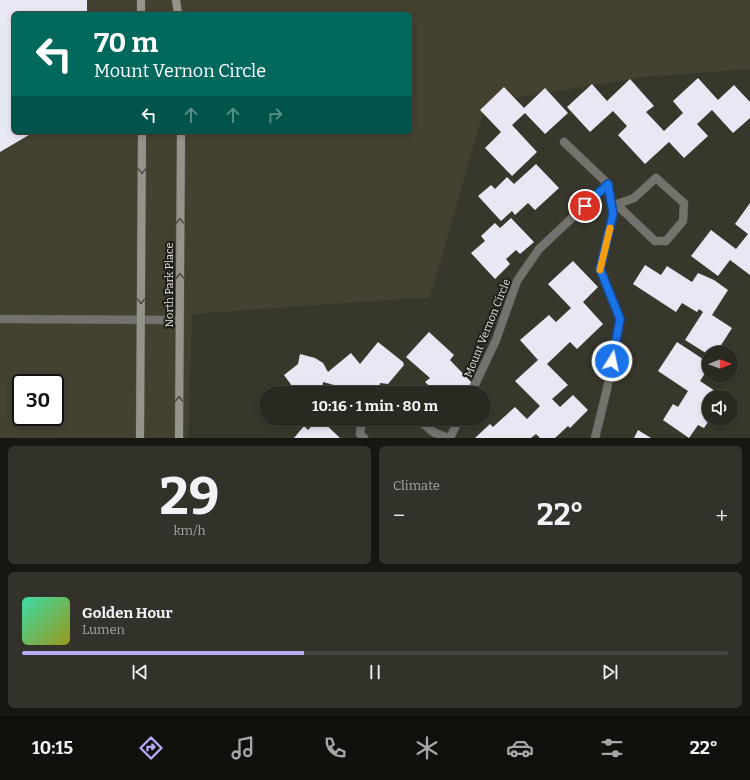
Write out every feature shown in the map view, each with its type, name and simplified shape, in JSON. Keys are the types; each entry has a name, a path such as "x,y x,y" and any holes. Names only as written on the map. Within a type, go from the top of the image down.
{"street":[{"path":"140,0 141,12"},
{"path":"176,0 178,12"},
{"path":"140,438 142,134"},
{"name":"North Park Place","path":"179,438 181,134"},
{"path":"564,142 608,184 614,205 600,269 620,319 607,389 595,438"},
{"path":"656,178 684,202 683,221 666,241 655,241 614,205 634,198 656,178"},
{"name":"Mount Vernon Circle","path":"474,386 496,340 517,281 539,249 608,184"},
{"path":"0,319 180,320"},
{"path":"361,426 360,434 364,438"},
{"path":"426,426 433,432 449,438 455,426"}],"shaded area":[{"path":"0,0 750,0 750,69 643,77 486,103 430,297 192,314 188,438 0,438"}],"building":[{"path":"0,0 87,0 87,12 12,12 12,134 31,134 0,152"},
{"path":"698,78 718,100 734,85 750,102 750,118 733,133 712,110 697,124 708,136 684,158 669,142 645,164 618,135 627,126 613,111 590,132 567,107 592,84 607,101 630,79 654,106 646,112 664,131 683,113 673,101"},
{"path":"504,87 524,108 545,88 568,113 545,134 525,113 512,125 537,152 512,176 485,148 501,132 480,110"},
{"path":"536,164 559,188 535,210 528,203 515,215 512,211 501,221 478,196 491,185 495,189 507,177 514,184"},
{"path":"750,203 750,275 730,260 718,276 691,256 711,230 736,249 748,234 735,224"},
{"path":"511,218 534,242 520,254 516,250 506,259 510,264 495,279 471,253 485,241 481,236 495,223 500,228"},
{"path":"573,261 598,287 583,302 603,324 577,349 570,342 547,364 568,385 552,399 560,407 573,395 588,410 570,428 568,426 555,438 540,438 536,434 531,438 475,438 488,426 491,425 493,427 515,407 527,419 540,406 515,381 538,360 520,340 549,315 556,322 571,308 548,284"},
{"path":"645,265 661,275 667,266 692,282 698,273 714,280 728,290 712,315 732,328 720,346 702,346 702,351 685,340 703,312 699,309 697,312 682,303 676,312 633,284"},
{"path":"429,332 454,355 450,360 472,383 470,386 429,386 425,382 430,378 406,357"},
{"path":"378,342 403,362 404,365 388,384 380,383 379,386 335,386 323,382 323,386 292,386 284,375 298,364 300,354 315,358 323,363 328,372 351,353 360,364"},
{"path":"677,342 702,358 702,378 700,381 714,390 702,390 702,426 705,426 704,428 698,425 689,438 663,420 673,404 678,407 688,391 658,371"},
{"path":"304,426 308,430 312,426 327,426 340,438 294,438"},
{"path":"638,430 651,438 634,438"}],"slow traffic":[{"path":"600,270 610,228"}],"route":[{"path":"585,206 608,184 613,214 600,269 620,319 612,361"}]}
